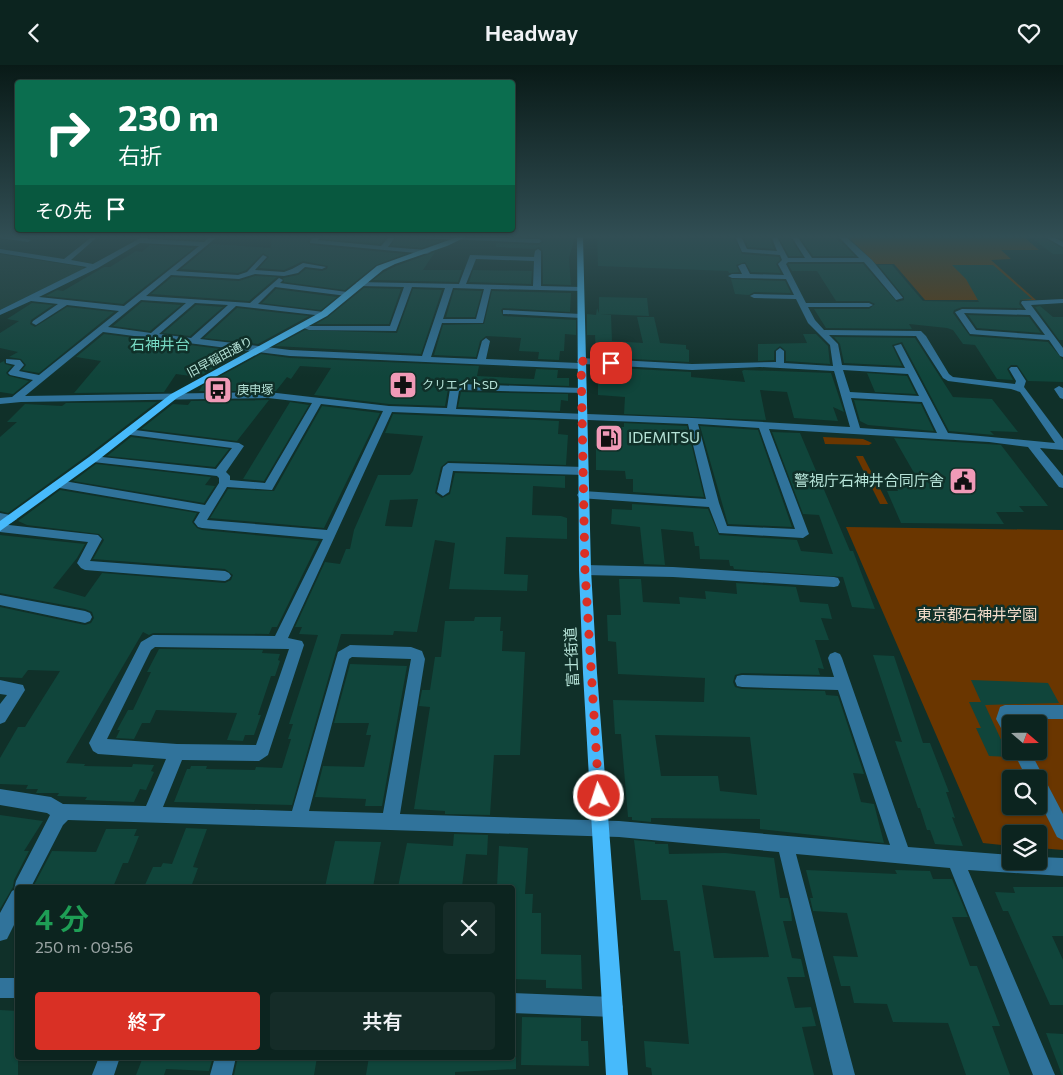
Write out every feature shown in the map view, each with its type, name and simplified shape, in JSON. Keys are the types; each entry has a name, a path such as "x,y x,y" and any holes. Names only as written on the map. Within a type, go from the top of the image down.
{"main road":[{"name":"富士街道","path":"581,283 585,571 617,1075"},
{"name":"旧早稲田通り","path":"0,527 6,518 93,459 174,396 303,327 324,314 360,285"}],"street":[{"path":"0,313 61,283"},
{"path":"14,400 157,283"},
{"path":"537,283 537,288"},
{"path":"792,283 812,321 834,344 838,368 856,430"},
{"path":"887,283 899,298"},
{"path":"252,305 274,285 347,294"},
{"path":"360,285 581,289"},
{"path":"303,327 393,329 409,285"},
{"path":"426,359 450,286"},
{"path":"439,321 480,321 488,287"},
{"path":"754,296 869,305"},
{"path":"138,298 235,303 324,314"},
{"path":"29,299 126,309"},
{"path":"153,335 193,301"},
{"path":"1063,301 1026,302 1056,341 1063,354"},
{"path":"36,323 66,302"},
{"path":"194,340 235,303"},
{"path":"1033,313 962,311 959,313 973,332 1056,341"},
{"path":"506,312 581,316"},
{"path":"102,329 261,350 426,359 581,364 780,366 911,371"},
{"path":"821,332 918,333 922,336 946,376 951,379 1019,387 1023,390 1063,447"},
{"path":"481,361 486,341"},
{"path":"898,346 944,436"},
{"path":"780,351 780,366"},
{"path":"8,361 19,364 13,373 40,378"},
{"path":"1014,369 1021,381 1019,387"},
{"path":"451,412 454,391 460,387 582,391"},
{"path":"0,401 260,395 389,409 583,416 856,430 1063,447"},
{"path":"845,395 926,399"},
{"path":"93,459 222,478 268,487 318,401"},
{"path":"279,642 389,409"},
{"path":"692,421 713,503 723,529 803,534 763,426"},
{"path":"127,432 239,446 200,522 202,524 331,535"},
{"path":"1031,443 1063,484"},
{"path":"443,492 448,467 584,471"},
{"path":"58,484 208,509"},
{"path":"583,495 713,503"},
{"path":"0,527 94,538 96,539 84,563 85,565 225,576"},
{"path":"585,571 672,572 834,582"},
{"path":"0,600 85,617"},
{"path":"153,641 279,642 295,644 297,647 262,750 256,754 177,753 98,746 146,646 153,641"},
{"path":"298,819 343,656 350,651 411,653 417,655 418,659 390,822"},
{"path":"835,658 902,855"},
{"path":"742,681 844,684"},
{"path":"0,687 18,690 0,717"},
{"path":"1005,715 1005,712 1063,712"},
{"path":"152,815 177,753"},
{"path":"0,797 51,805 61,813"},
{"path":"1047,800 1063,831"},
{"path":"23,885 61,813 68,811 601,828 785,843 955,860 1063,867"},
{"path":"785,843 844,1075"},
{"path":"955,860 1044,1075"},
{"path":"0,932 15,903"},
{"path":"0,988 15,988"},
{"path":"515,1003 613,1007"},
{"path":"103,1075 109,1060"},
{"path":"221,1075 225,1060"}],"shaded area":[{"path":"0,283 55,283 0,310"}],"green space":[{"path":"910,283 1017,283 1036,300 925,300"},
{"path":"823,437 863,439 872,443 869,445 825,444"},
{"path":"856,456 863,456 888,504 880,504"},
{"name":"東京都石神井学園","path":"846,527 1063,530 1063,850 1047,849 1047,825 1002,825 1002,845 983,843"}],"building":[{"path":"76,283 149,283 123,304 46,296 57,290 63,291"},
{"path":"164,283 270,283 249,301 151,294"},
{"path":"293,283 354,283 345,290"},
{"path":"571,283 571,285 543,284"},
{"path":"732,283 786,283 791,293 754,292 749,295 735,294"},
{"path":"825,283 880,283 897,302 904,300 904,297 893,283 908,283 923,301 979,302 968,283 1014,283 1032,299 1020,300 1019,304 1022,308 962,307 954,310 953,313 970,336 1048,342 1063,360 1063,382 1028,381 1017,365 1011,365 1007,369 1013,380 997,379 975,345 963,344 953,330 947,328 909,324 912,329 826,328 814,309 869,309 875,304 869,301 836,301"},
{"path":"364,288 401,289 389,324 316,324 328,317"},
{"path":"276,289 337,297 321,310 262,303"},
{"path":"413,289 442,290 421,354 275,346 305,330 397,333"},
{"path":"454,290 482,291 475,317 446,317"},
{"path":"492,291 571,293 570,312 503,308 501,310 503,316 576,320 576,335 565,334 564,351 560,351 559,360 538,359 539,352 519,351 521,338 486,336 480,341 476,357 434,355 443,325 484,324"},
{"path":"599,297 647,298 649,316 600,314 611,315 612,341 643,343 637,317 654,317 660,343 686,345 686,349 689,350 689,362 596,357 595,335 587,335 587,314 596,315 597,308 599,313"},
{"path":"142,302 181,305 150,331 113,326"},
{"path":"32,303 53,305 31,320 30,324 35,327 67,307 114,312 39,373 22,370 26,365 21,359 9,357 18,352 0,348 0,333 19,321 7,319"},
{"path":"196,305 223,307 190,336 163,333"},
{"path":"1040,306 1053,317 1063,317 1063,340 1059,340 1035,307"},
{"path":"237,308 309,316 258,344 204,338"},
{"path":"968,315 1029,317 1041,333 977,328"},
{"path":"104,334 244,352 198,377 176,374 164,392 74,393 101,361 76,357"},
{"path":"803,334 816,334 828,346 830,364 786,361 786,351 780,346 774,351 774,360 758,361 758,344 807,343"},
{"path":"834,337 915,338 953,397 992,399 1018,432 990,431 994,435 949,431 902,342 892,345 902,366 844,363 840,344"},
{"path":"261,354 290,358 479,366 477,376 534,379 536,369 558,370 557,378 569,378 569,386 460,382 448,389 445,406 389,404 314,395 331,368 300,366 291,379 287,377 276,391 199,391 202,386"},
{"path":"4,361 5,364 12,366 6,373 9,376 29,381 13,394 0,392 0,363"},
{"path":"598,367 691,372 691,377 745,382 742,371 744,370 831,373 844,412 833,407 838,421 794,418 787,392 760,390 766,420 624,414 625,397 598,395"},
{"path":"867,373 907,376 916,394 875,392"},
{"path":"461,392 568,394 568,401 561,400 560,411 458,407"},
{"path":"269,400 237,441 141,429 173,404 188,405 191,401"},
{"path":"854,400 921,404 934,431 868,425 860,421"},
{"path":"157,402 8,513 0,511 0,437 17,422 7,422 25,404 62,406 66,403"},
{"path":"290,402 309,405 264,481 243,479"},
{"path":"322,406 380,413 324,528 210,518 228,489 274,491"},
{"path":"393,414 559,421 558,434 568,435 566,465 448,461 441,467 435,493 442,498 450,494 455,473 565,476 565,488 533,486 532,515 567,518 567,539 506,537 504,574 528,575 527,591 449,589 455,543 435,540 417,632 394,631 393,635 341,634 292,805 174,802 187,769 190,769 191,766 207,766 206,769 255,770 256,767 282,768 291,739 288,739 293,724 289,724 318,635 299,634 302,627 295,627 325,562 340,564 346,549 350,549 354,530 378,475 410,475 413,471 423,436 385,433","holes":["418,499 412,527 385,526 390,500"]},
{"path":"624,423 687,426 704,497 633,492 633,479 626,479 625,471 596,470 596,427 624,427"},
{"path":"700,426 758,430 792,527 728,524"},
{"path":"772,432 800,433 850,551 853,551 875,609 852,607 843,577 734,569 733,566 730,566 729,560 700,559 699,546 695,546 693,532 661,529 665,565 644,564 640,527 611,524 612,509 632,510 632,504 708,509 719,535 797,540 801,551 833,554 819,515 803,514"},
{"path":"131,437 229,449 215,467 107,456"},
{"path":"894,438 1001,445 1048,506 1019,506 1024,512 996,512 1004,524 901,523 887,491 898,491 895,486 908,486 904,477 917,478"},
{"path":"96,464 211,477 205,485 215,486 204,503 73,481"},
{"path":"60,490 197,513 192,522 197,528 202,530 319,541 277,627 272,627 269,634 153,633 149,635 143,632 66,763 85,764 84,766 132,767 133,764 154,765 151,771 154,772 146,790 140,789 134,802 85,800 87,797 57,796 59,793 36,793 38,789 26,789 28,785 0,784 0,758 18,727 25,727 60,671 28,670 22,678 0,677 0,607 85,625 91,623 94,618 92,612 85,609 0,593 0,535 85,544 77,558 53,588 85,597 102,573 225,583 231,580 233,575 225,569 93,559 104,540 99,534 27,525 18,521"},
{"path":"619,579 641,579 643,602 680,604 679,597 706,599 705,591 737,594 736,583 796,587 800,602 828,604 832,619 821,618 829,640 815,640 824,669 818,668 820,675 742,673 735,675 733,682 735,687 742,689 825,691 826,695 838,696 864,774 853,773 861,802 874,804 884,843 760,829 760,819 651,818 651,822 632,820 632,817 628,817 621,734 615,734 613,700 704,702 705,678 618,674 616,642 608,641 607,615 621,615","holes":["655,735 750,737 757,795 720,791 718,776 661,776"]},
{"path":"475,617 501,617 500,631 503,631 502,651 525,652 520,755 494,755 490,815 445,814 445,811 414,809 430,707 419,706 422,690 430,690 435,657 441,657 445,621 474,621"},
{"path":"159,649 263,650 262,653 280,654 278,660 280,661 275,676 271,676 258,715 261,715 254,735 245,735 243,741 227,740 237,713 156,710 150,723 142,723 134,739 116,738 120,730 117,730 128,710 133,710 151,672 147,672"},
{"path":"873,655 894,656 923,743 930,743 949,792 946,792 955,818 952,817 963,846 935,844 930,830 927,830 895,741 902,742"},
{"path":"350,664 407,666 382,806 365,806 366,799 315,797 323,766 364,767 371,735 366,735 369,723 334,723"},
{"path":"971,680 1048,683 1059,703 985,705 1002,742 1002,757 989,756 976,728 981,728 969,702 981,702"},
{"path":"0,815 43,821 24,851 29,851 14,880 13,887 0,909"},
{"path":"186,828 207,829 193,867 198,868 192,885 145,885 153,867 161,867 163,863 172,864"},
{"path":"106,829 137,829 134,836 139,836 128,863 123,863 114,885 34,885 52,851 96,852"},
{"path":"454,834 488,835 487,855 466,854 462,885 398,885 407,843 453,846"},
{"path":"634,840 655,842 655,844 668,844 669,854 725,853 774,858 780,898 788,898 791,910 792,921 783,921 792,958 801,959 805,977 787,977 795,1008 811,1007 816,1026 802,1027 814,1075 652,1075 651,1068 646,1067 644,1041 689,1044 680,951 674,951 667,900 641,900","holes":["702,885 755,891 769,957 714,958"]},
{"path":"335,841 381,842 373,885 325,885"},
{"path":"499,846 528,848 525,894 533,894 532,913 541,913 541,954 581,955 582,989 546,988 546,980 515,979 515,885 497,885"},
{"path":"806,870 897,874 895,870 930,871 933,879 952,879 968,917 952,917 970,966 977,966 1000,1026 992,1026 1010,1075 966,1075 948,1023 893,1022 887,1004 854,1003 850,986 841,986 833,956 858,957 847,913 813,911 810,898 813,898"},
{"path":"1013,887 1063,887 1063,936 1052,936 1063,960 1063,1005 1050,1005 1008,911 1003,911 995,892 1015,893"},
{"path":"0,1010 15,1011 15,1060 18,1060 18,1075 0,1075"},
{"path":"522,1017 581,1018 581,1041 588,1041 589,1066 521,1065"},
{"path":"1046,1033 1063,1034 1063,1075 1062,1075"},
{"path":"516,1057 516,1069 455,1072 455,1075 366,1075 368,1060 515,1060"},
{"path":"142,1060 212,1060 209,1071 166,1069 164,1075 136,1075"},
{"path":"237,1060 316,1060 314,1075 234,1075"}],"place":[{"name":"クリエイトSD","path":"403,385"},
{"name":"庚申塚","path":"218,390"},
{"name":"IDEMITSU","path":"609,438"},
{"name":"警視庁石神井合同庁舎","path":"963,481"}],"district":[{"name":"石神井台","path":"160,345"}],"route":[{"path":"599,796 585,571 581,361 611,363"}]}
